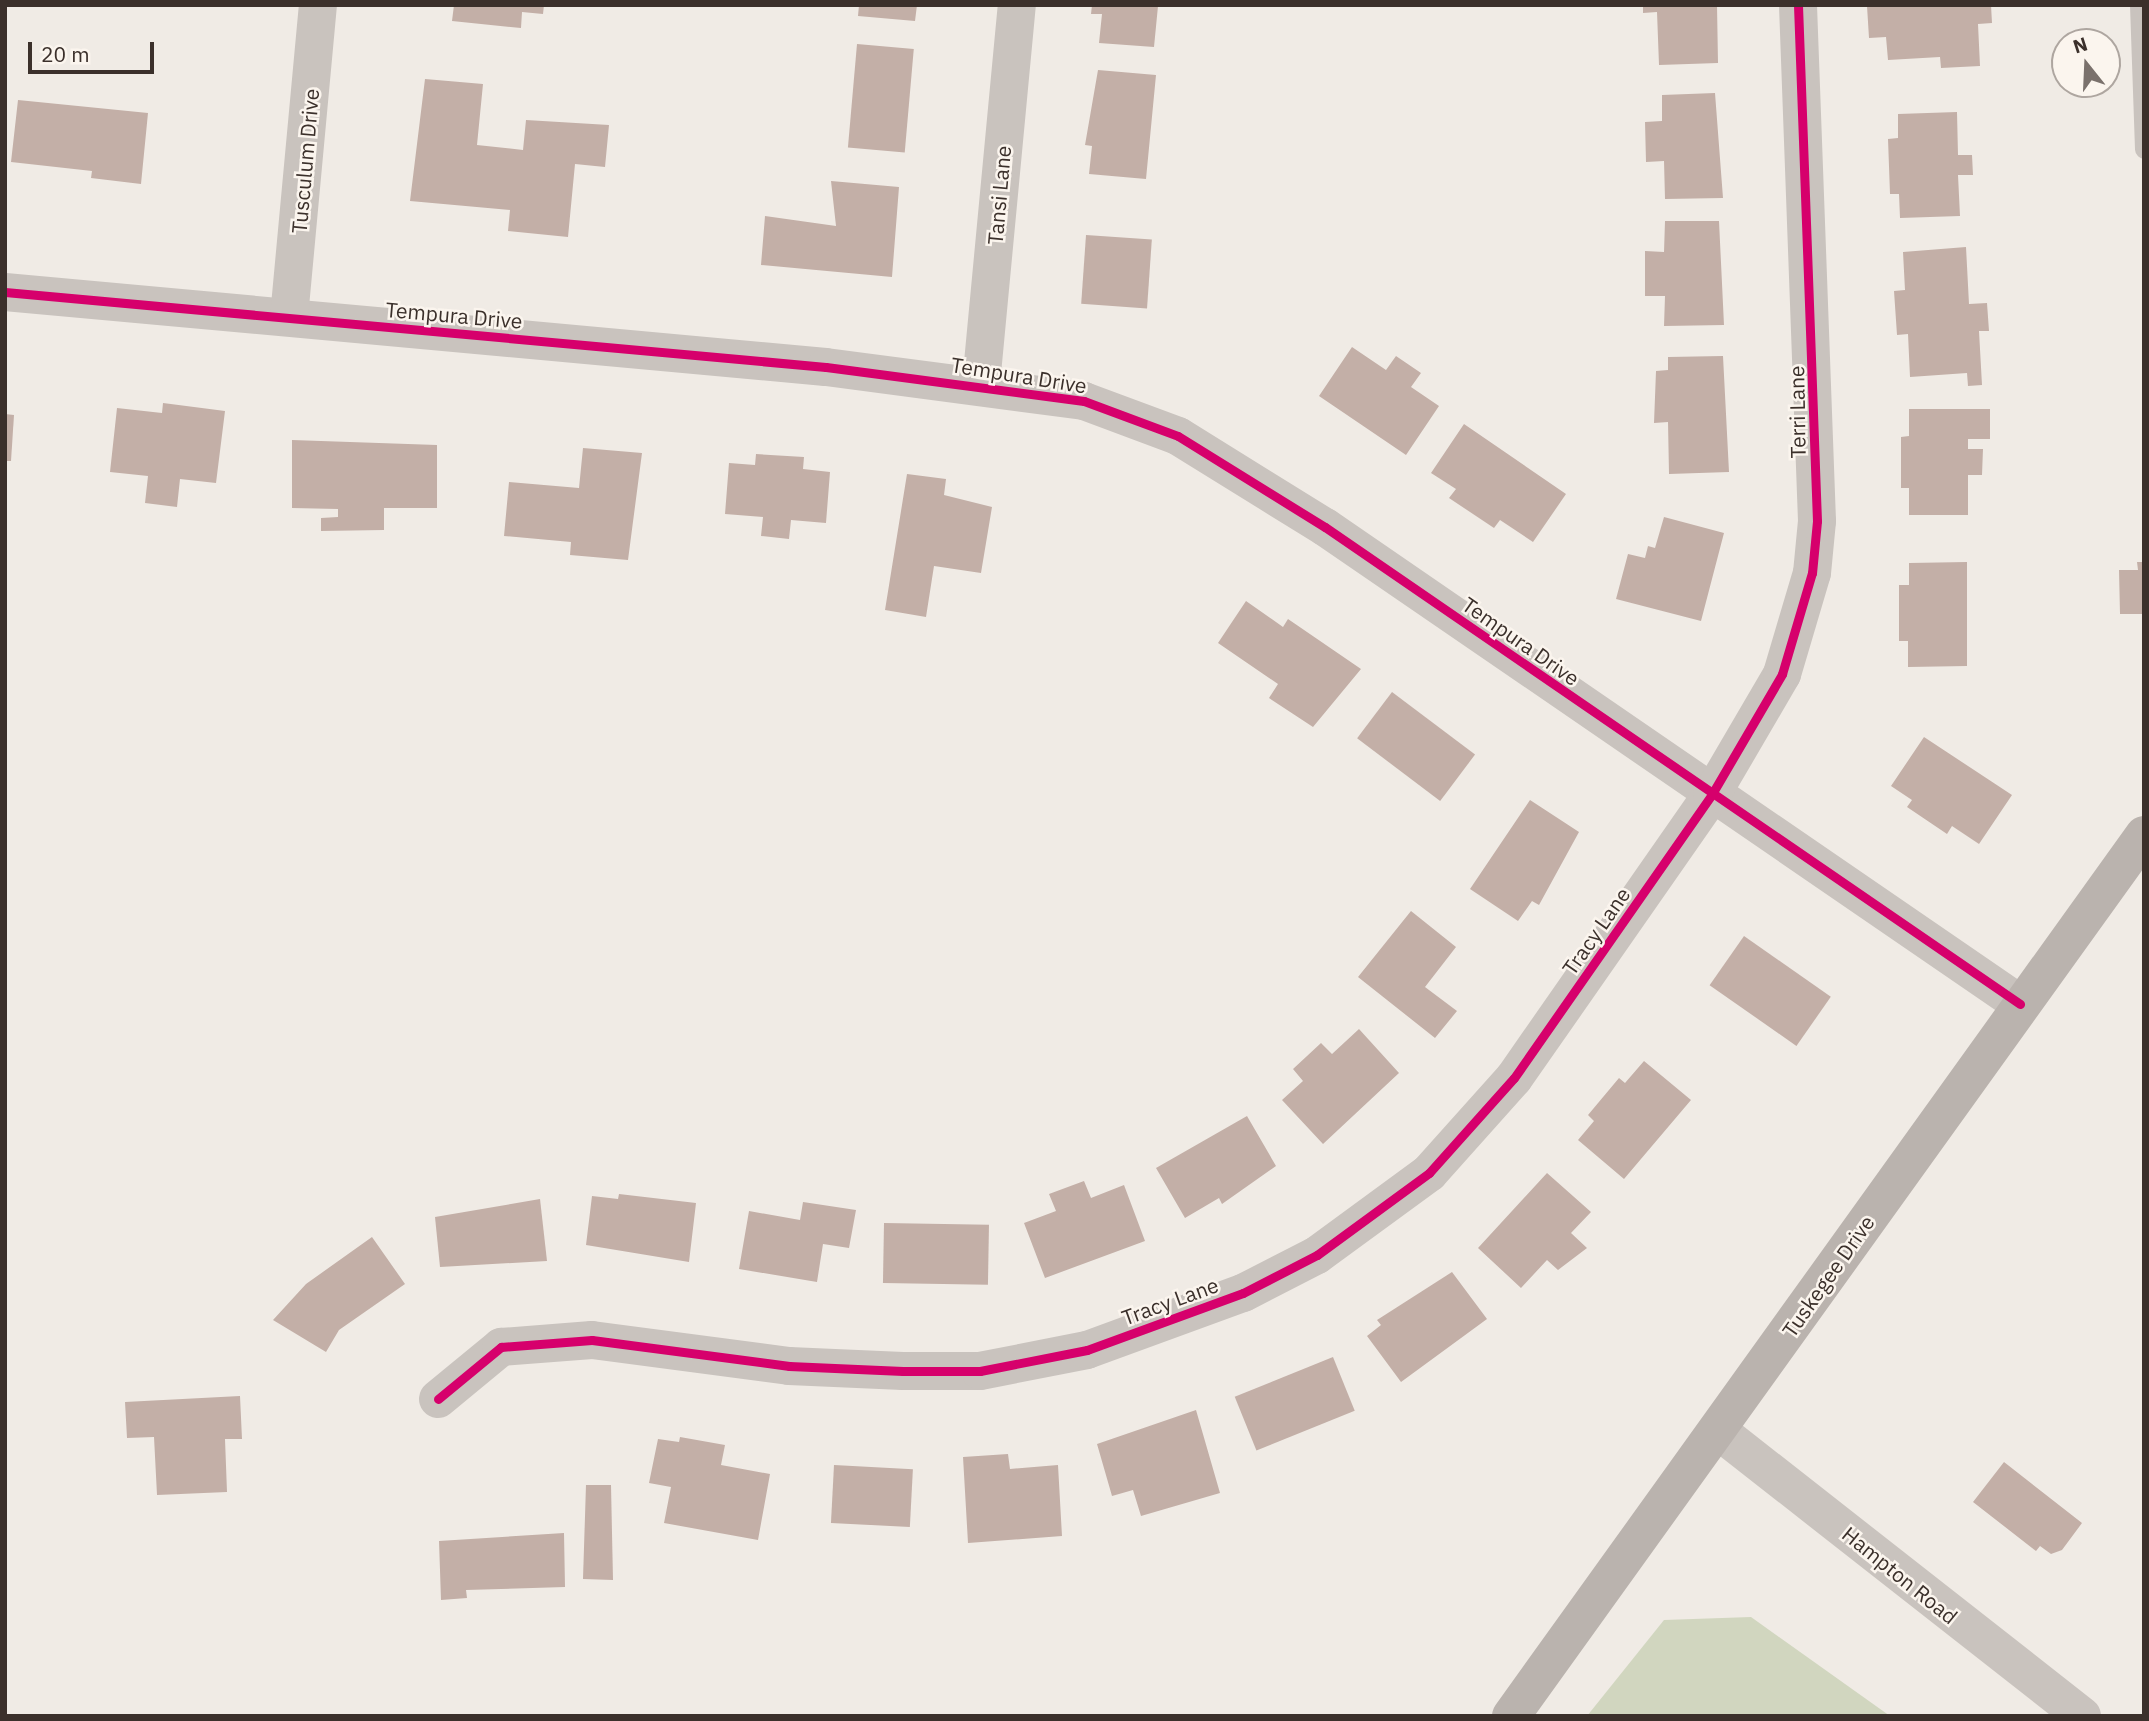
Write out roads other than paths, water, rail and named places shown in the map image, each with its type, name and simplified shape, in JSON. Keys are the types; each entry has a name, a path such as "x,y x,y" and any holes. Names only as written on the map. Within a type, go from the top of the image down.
{"street":[{"name":"Tusculum Drive","path":"289,317 318,5"},
{"name":"Tansi Lane","path":"981,384 1017,5"},
{"name":"Terri Lane","path":"1712,794 1782,674 1812,573 1814,374 1798,5"},
{"name":"Tempura Drive","path":"5,292 981,384 1084,401 1178,436 1325,527 2020,1004"},
{"name":"Tracy Lane","path":"438,1399 501,1347 592,1340 789,1366 980,1371 1087,1350 1243,1293 1317,1255 1429,1173 1513,1080 1712,794"},
{"name":"Tuskegee Drive","path":"1511,1716 1720,1432 2020,1004 2144,835"},
{"name":"Hampton Road","path":"1720,1432 2082,1716"}],"lane":[{"path":"2138,5 2144,149"}]}
